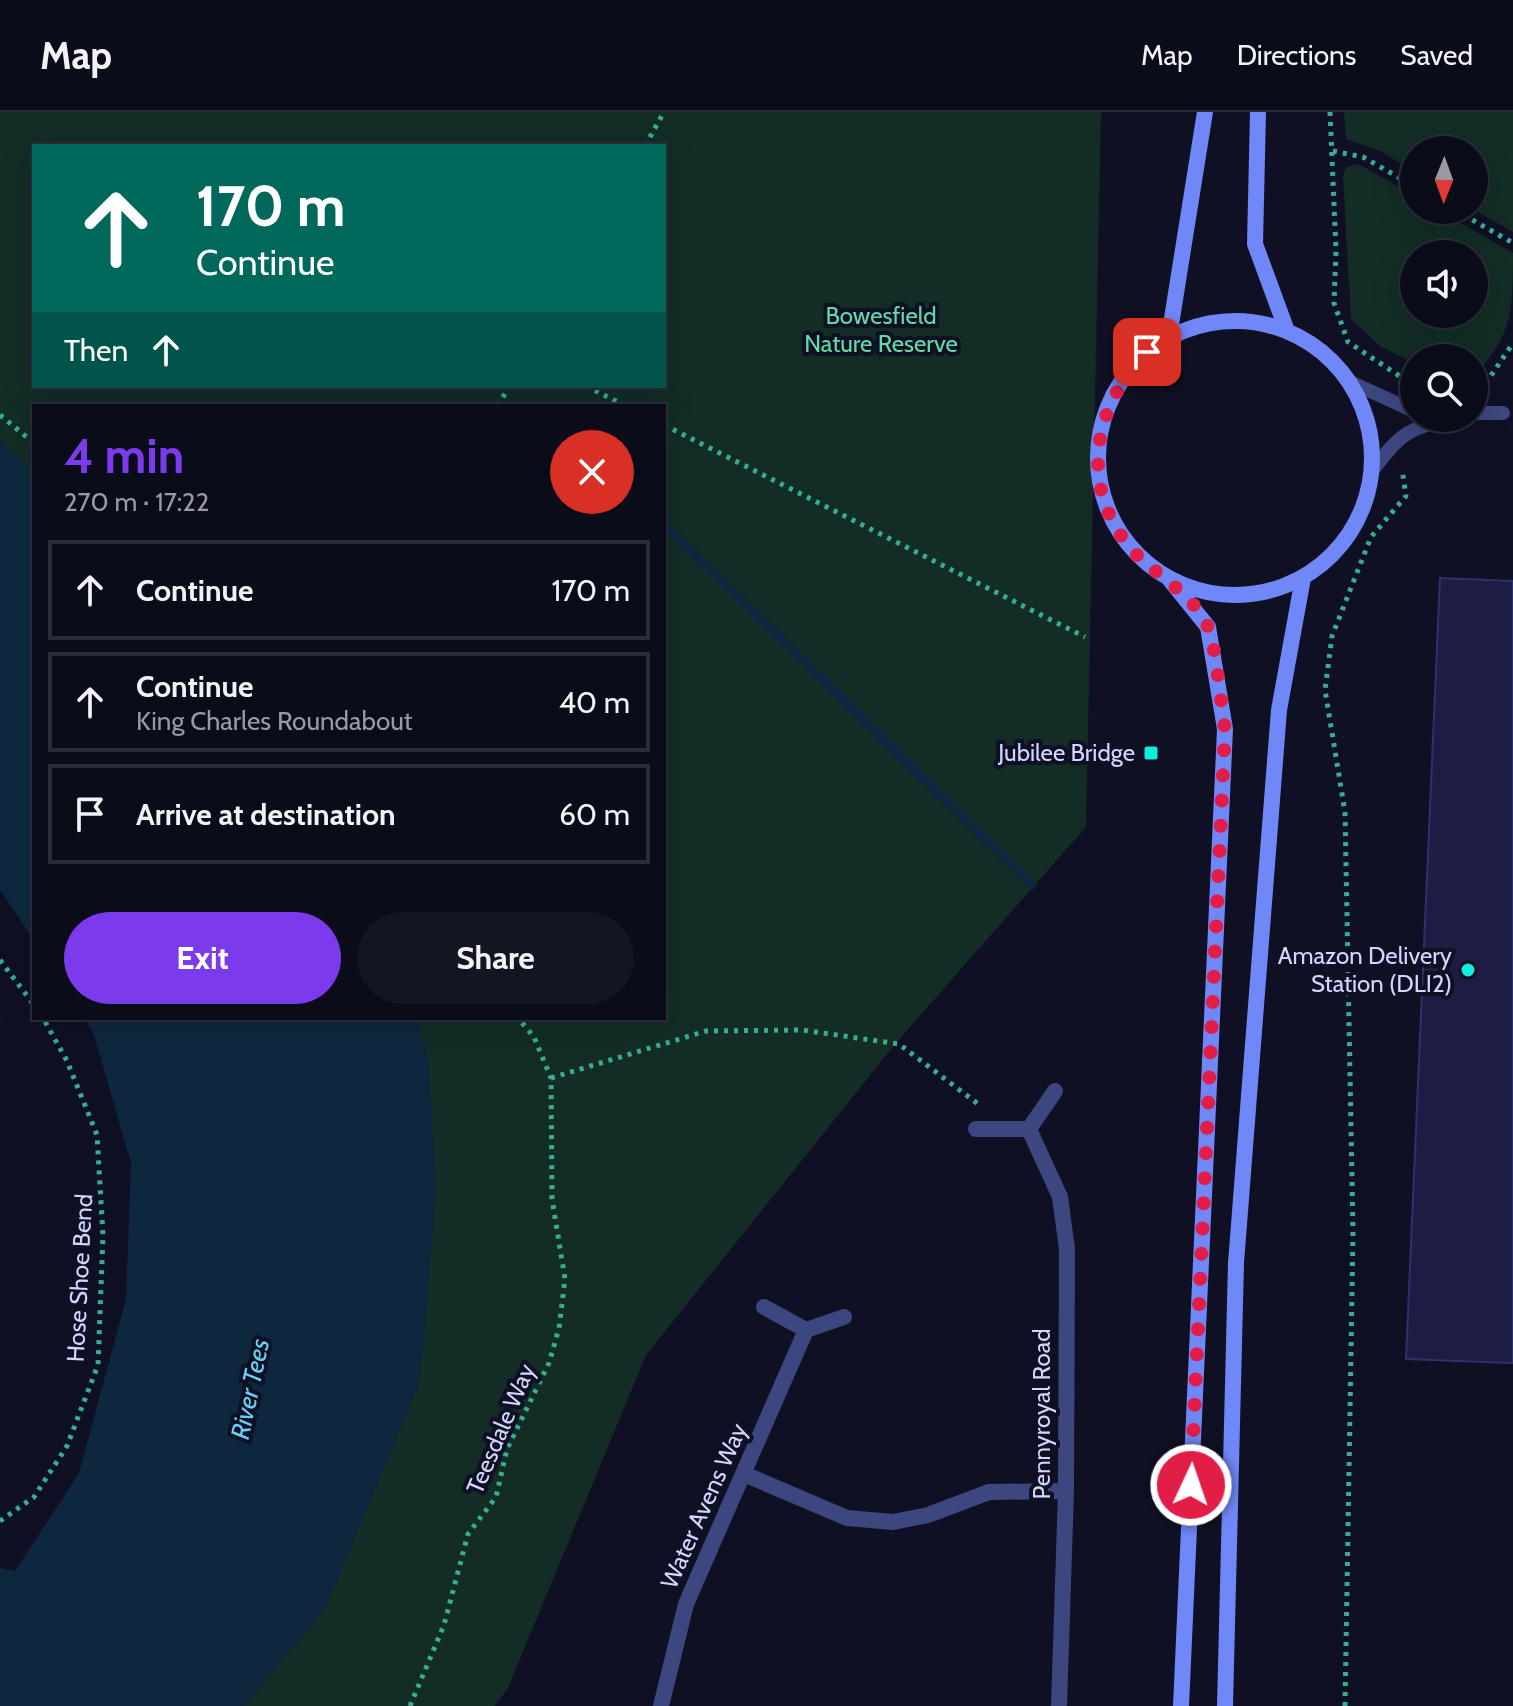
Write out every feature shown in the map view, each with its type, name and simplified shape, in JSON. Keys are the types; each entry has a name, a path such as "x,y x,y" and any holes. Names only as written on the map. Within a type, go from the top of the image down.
{"street":[{"path":"1169,337 1205,112"},
{"path":"1258,112 1255,244 1287,331"},
{"path":"1170,580 1223,595 1278,589 1303,578 1345,542 1359,518 1372,471 1372,440 1366,414 1348,381 1320,350 1287,331 1247,321 1220,322 1169,337 1128,371 1114,393 1098,444 1098,470 1113,521 1128,544 1147,564 1170,580 1208,627 1225,729 1181,1706"},
{"path":"1225,1706 1236,1263 1279,710 1303,578"},
{"path":"976,1129 1021,1129 1055,1091"},
{"name":"Pennyroyal Road","path":"1021,1129 1060,1197 1067,1249 1066,1491 1059,1706"},
{"path":"764,1307 806,1330 844,1317"},
{"name":"Water Avens Way","path":"661,1706 686,1604 806,1330"},
{"path":"744,1474 847,1518 893,1522 928,1515 989,1492 1066,1491"}],"lane":[{"path":"1348,381 1400,404"},
{"path":"1488,413 1503,413"},
{"path":"1372,471 1398,438 1409,432"}],"path":[{"path":"646,144 664,112"},
{"path":"1330,112 1334,303 1348,342 1400,376"},
{"path":"1333,151 1363,157 1400,178"},
{"path":"1480,224 1513,243"},
{"path":"1488,380 1513,343"},
{"path":"590,388 622,404"},
{"path":"0,415 32,441"},
{"path":"666,426 1085,637"},
{"path":"1345,1706 1353,1233 1345,827 1325,690 1332,636 1371,537 1406,496 1398,438"},
{"path":"0,960 32,1002"},
{"name":"Hose Shoe Bend","path":"0,1521 34,1497 67,1446 98,1365 103,1236 97,1135 74,1075 44,1020"},
{"name":"Teesdale Way","path":"410,1706 444,1625 468,1534 496,1497 507,1449 549,1363 559,1328 565,1279 552,1199 551,1078 534,1037 520,1020"},
{"path":"551,1078 706,1031 802,1030 899,1044 1021,1129"}],"green space":[{"name":"Bowesfield Nature Reserve","path":"0,112 1101,112 1086,827 896,1043 646,1355 508,1688 495,1706 243,1706 326,1607 398,1020 666,1020 666,404 32,404 32,471 0,442"},
{"path":"1344,112 1513,112 1513,232 1488,218 1488,136 1400,136 1400,163 1382,152 1346,139"},
{"path":"1358,164 1400,187 1400,224 1462,224 1513,253 1508,320 1504,334 1488,361 1488,344 1400,344 1400,356 1381,347 1351,319 1343,176 1346,167"}],"water":[{"path":"0,442 32,471 32,938 0,890"},
{"name":"River Tees","path":"85,1020 418,1020 429,1065 436,1193 420,1382 326,1607 243,1706 0,1706 0,1568 15,1571 79,1473 126,1299 131,1163 93,1032"}],"building":[{"name":"Amazon Delivery Station (DLI2)","path":"1440,578 1513,581 1513,1363 1406,1359"}],"waterway":[{"path":"666,526 1032,885"}],"place":[{"name":"Jubilee Bridge","path":"1151,753"},
{"name":"Amazon Delivery Station (DLI2)","path":"1468,970"}],"route":[{"path":"1147,352 1128,371 1103,418 1098,444 1098,470 1103,496 1113,521 1128,544 1147,564 1170,580 1208,627 1225,729 1191,1485"}]}
